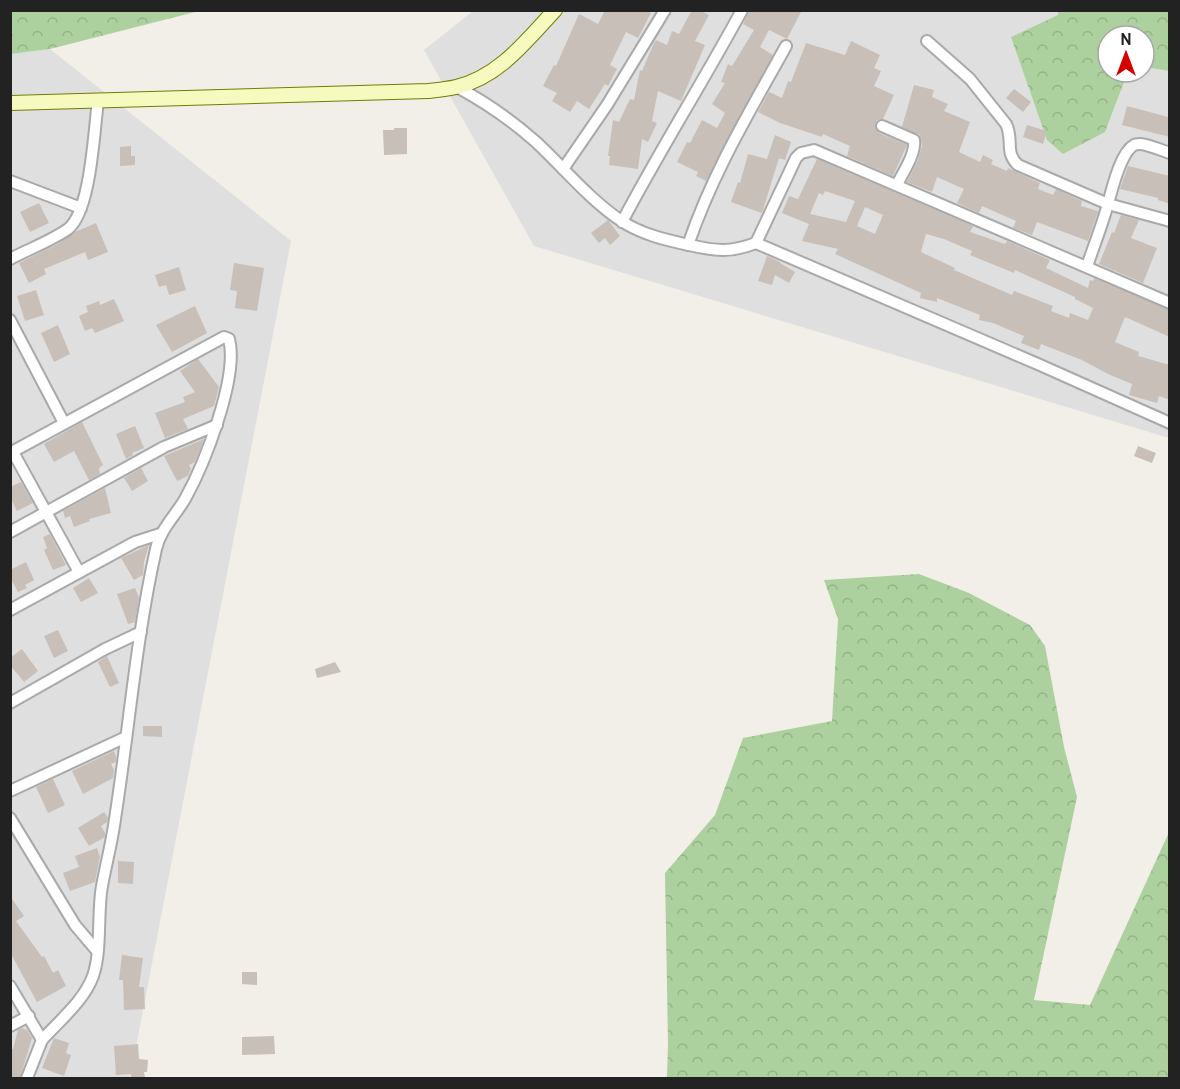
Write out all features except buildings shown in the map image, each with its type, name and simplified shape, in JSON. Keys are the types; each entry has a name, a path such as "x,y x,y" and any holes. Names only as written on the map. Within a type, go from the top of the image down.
{"main road":[{"path":"10,103 428,91 457,87 482,77 510,58 555,10"}],"street":[{"path":"563,169 607,105 665,10"},
{"path":"622,222 652,165 708,74 742,10"},
{"path":"927,41 970,79 1006,124 1009,130 1009,153 1018,165 1108,204 1170,221"},
{"path":"688,245 722,160 786,46"},
{"path":"457,87 489,104 536,142 599,204 622,222 662,239 716,251 738,250 756,243 796,159 801,153 814,150 1170,303"},
{"path":"10,259 69,228 77,218 89,175 98,101"},
{"path":"882,126 915,142 897,185"},
{"path":"1087,267 1116,175 1128,150 1140,144 1170,153"},
{"path":"10,181 81,208"},
{"path":"756,243 1170,423"},
{"path":"10,320 64,423"},
{"path":"27,1078 42,1040 86,989 93,976 100,902 115,821 141,632 159,534 174,516 200,471 217,424 230,360 230,343 226,337 12,452 79,572"},
{"path":"10,532 164,447 217,424"},
{"path":"10,610 145,537 159,534"},
{"path":"10,703 105,649 141,632"},
{"path":"10,791 126,737"},
{"path":"10,818 75,926 97,951"},
{"path":"10,986 42,1040"},
{"path":"10,1026 29,1016"}],"shaded area":[{"path":"473,11 1058,11 1105,132 1123,84 1156,84 1156,69 1169,71 1169,438 534,246 424,50"},
{"path":"50,49 291,241 130,1078 11,1078 10,54"}],"green space":[{"path":"10,11 199,11 50,49 11,54"},
{"path":"1058,11 1169,11 1169,71 1156,69 1156,24 1096,24 1096,84 1123,84 1105,132 1063,154 1047,140 1011,37 1058,15"},
{"path":"919,574 969,593 1030,625 1045,646 1064,747 1077,797 1034,1000 1090,1005 1169,832 1169,1078 667,1078 665,873 715,815 743,738 832,721 838,619 824,580"}]}
